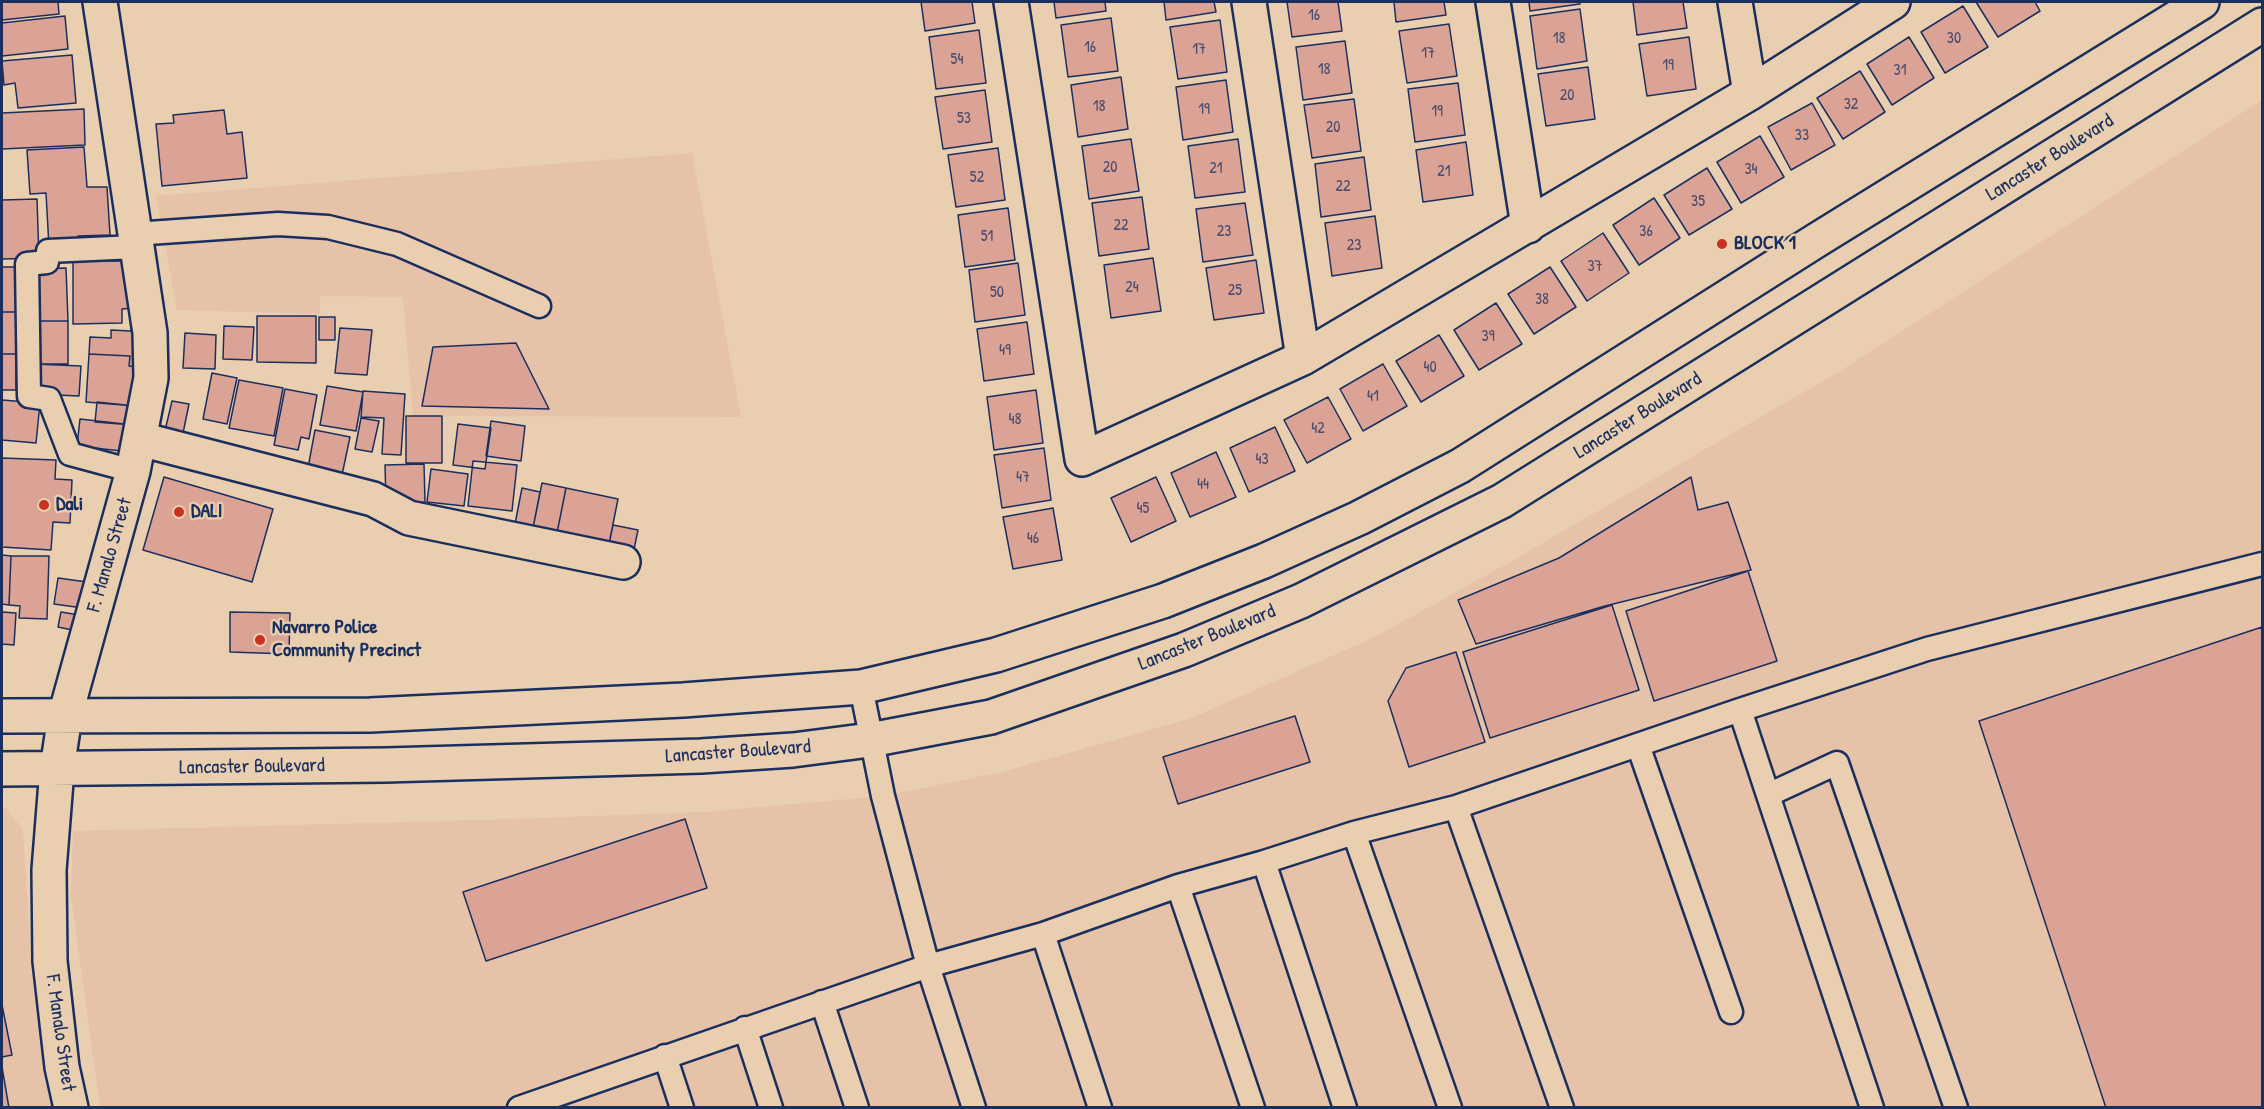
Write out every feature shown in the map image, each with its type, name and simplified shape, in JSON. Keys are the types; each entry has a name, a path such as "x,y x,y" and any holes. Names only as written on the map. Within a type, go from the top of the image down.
{"main road":[{"name":"F. Manalo Street","path":"71,1107 62,1067 50,961 49,870 57,769 65,716 133,471 151,378 150,333 100,2"},
{"path":"1011,2 1082,459 1303,358 1750,93 1893,2"},
{"path":"1249,2 1303,358"},
{"path":"1493,2 1528,226"},
{"path":"1735,2 1750,93"},
{"path":"2,716 370,716 683,700 861,687 996,655 1163,601 1264,561 1370,513 1460,466 1817,240 2202,2"},
{"name":"Lancaster Boulevard","path":"2,769 372,765 701,756 793,750 870,740 991,717 1184,650 1301,601 1492,506 2262,25"},
{"path":"140,439 373,499 409,518 623,562"}],"lane":[{"path":"133,471 70,454 49,399 29,396 27,264 47,262 48,251 278,224 328,227 397,244 539,306"},
{"path":"519,1107 575,1098 665,1056 928,966 1043,934 1178,886 1264,862 1354,833 1456,807 1927,649 2262,564"},
{"path":"861,687 870,740 886,808 928,966 974,1107"},
{"path":"1740,710 1872,1107"},
{"path":"1638,745 1731,1012"},
{"path":"1768,795 1837,763 1956,1107"},
{"path":"1456,807 1562,1107"},
{"path":"1354,833 1450,1107"},
{"path":"1264,862 1345,1107"},
{"path":"1178,886 1253,1107"},
{"path":"1043,934 1100,1107"},
{"path":"822,1002 857,1107"},
{"path":"745,1028 771,1107"},
{"path":"665,1056 682,1107"}],"shaded area":[{"path":"2262,100 2262,1107 100,1107 71,896 73,831 704,812 883,796 1002,772 1192,718 1377,636 1503,566 1837,373"},
{"path":"692,153 741,417 413,416 403,297 320,296 320,314 177,310 156,196"},
{"path":"2,808 6,808 23,830 32,978 44,1075 51,1107 2,1107"}],"building":[{"path":"2,2 58,2 59,14 2,20"},
{"path":"921,2 972,2 975,23 925,31"},
{"path":"1054,2 1105,2 1106,11 1056,18"},
{"path":"1164,2 1214,2 1216,12 1166,20"},
{"path":"1287,2 1338,2 1342,31 1292,37"},
{"path":"1394,2 1444,2 1446,15 1396,22"},
{"path":"1529,2 1580,2 1580,4 1530,11"},
{"path":"1633,2 1683,2 1687,28 1637,35"},
{"path":"1976,2 2035,2 2040,11 1998,37"},
{"path":"1963,6 1988,47 1945,73 1921,32"},
{"path":"1580,9 1587,61 1537,69 1530,16"},
{"path":"65,16 68,49 2,56 2,23"},
{"path":"1111,18 1118,71 1068,77 1061,25"},
{"path":"1220,20 1227,72 1178,79 1170,27"},
{"path":"1449,24 1457,76 1407,83 1399,31"},
{"path":"979,30 986,83 936,89 929,37"},
{"path":"1689,37 1696,89 1647,96 1639,44"},
{"path":"1909,37 1934,78 1892,105 1867,64"},
{"path":"1345,41 1352,93 1303,100 1296,47"},
{"path":"72,55 76,103 18,108 15,83 4,85 2,61"},
{"path":"1588,67 1595,119 1546,126 1538,74"},
{"path":"1860,71 1885,112 1843,139 1817,98"},
{"path":"1121,77 1128,129 1078,137 1071,85"},
{"path":"1226,80 1233,132 1183,140 1176,87"},
{"path":"1458,83 1465,135 1415,142 1408,89"},
{"path":"985,90 992,142 943,149 935,97"},
{"path":"1354,99 1361,151 1312,158 1304,105"},
{"path":"1812,103 1835,145 1791,170 1768,127"},
{"path":"84,109 85,145 2,149 2,113"},
{"path":"224,110 227,134 242,132 247,178 162,186 156,124 174,123 173,115"},
{"path":"1760,136 1784,177 1741,203 1717,162"},
{"path":"1131,139 1139,191 1089,199 1082,146"},
{"path":"1238,139 1245,192 1195,198 1188,146"},
{"path":"1466,142 1473,195 1423,202 1416,150"},
{"path":"84,147 87,187 107,187 110,235 78,236 78,245 49,247 46,193 30,194 27,150"},
{"path":"998,148 1005,200 956,207 948,155"},
{"path":"1364,157 1371,210 1321,217 1315,164"},
{"path":"1707,168 1732,209 1689,235 1664,195"},
{"path":"1142,197 1149,249 1099,256 1092,203"},
{"path":"1654,198 1680,238 1639,265 1613,225"},
{"path":"37,199 39,258 2,259 2,200"},
{"path":"1245,203 1253,255 1203,262 1196,209"},
{"path":"1008,208 1015,260 965,267 958,215"},
{"path":"1375,216 1382,268 1332,276 1325,223"},
{"path":"1603,233 1629,273 1587,301 1561,261"},
{"path":"1153,258 1161,311 1111,318 1104,265"},
{"path":"1256,260 1264,313 1214,320 1206,268"},
{"path":"73,261 134,261 134,308 122,309 122,323 73,324"},
{"path":"1018,263 1025,315 975,322 969,270"},
{"path":"2,267 16,267 16,312 2,312"},
{"path":"1550,267 1576,307 1534,334 1508,294"},
{"path":"66,268 68,321 33,321 31,269"},
{"path":"1496,303 1522,344 1479,370 1454,330"},
{"path":"2,312 16,312 16,354 2,354"},
{"path":"257,316 316,316 316,363 257,362"},
{"path":"132,317 139,367 129,366 130,356 89,354 90,337 111,338 111,330 131,331"},
{"path":"319,317 335,317 335,340 319,340"},
{"path":"33,321 68,321 68,364 34,364"},
{"path":"1027,322 1034,374 984,381 977,329"},
{"path":"224,326 254,327 252,360 223,359"},
{"path":"340,328 372,330 367,375 335,373"},
{"path":"185,333 216,335 215,369 183,368"},
{"path":"1439,335 1464,376 1421,402 1396,361"},
{"path":"516,343 549,409 422,406 433,347"},
{"path":"2,354 16,354 16,390 2,390"},
{"path":"89,354 130,356 129,366 139,367 135,406 86,402"},
{"path":"34,364 81,366 79,396 33,394"},
{"path":"1383,364 1407,406 1363,431 1340,389"},
{"path":"212,373 237,378 227,424 203,419"},
{"path":"239,380 283,388 274,436 229,428"},
{"path":"327,386 363,392 356,431 320,425"},
{"path":"285,389 317,395 309,439 301,437 298,450 274,445"},
{"path":"1036,390 1043,443 994,450 987,397"},
{"path":"363,391 405,394 401,455 382,454 384,418 361,417"},
{"path":"1328,397 1351,439 1307,463 1284,420"},
{"path":"2,400 40,403 36,443 2,440"},
{"path":"172,401 189,404 182,438 164,435"},
{"path":"97,402 135,406 133,425 95,422"},
{"path":"406,416 442,416 442,463 406,463"},
{"path":"361,418 379,421 372,452 355,449"},
{"path":"80,419 133,425 130,452 77,446"},
{"path":"491,421 525,426 521,461 486,456"},
{"path":"458,424 491,428 485,469 453,465"},
{"path":"1275,427 1295,471 1249,492 1230,448"},
{"path":"315,430 350,437 342,475 308,468"},
{"path":"1044,448 1051,500 1002,508 994,455"},
{"path":"1216,452 1236,497 1190,517 1171,473"},
{"path":"2,458 56,460 55,479 72,480 70,523 53,522 51,550 2,547"},
{"path":"473,461 517,465 512,511 468,506"},
{"path":"424,464 425,502 386,503 385,465"},
{"path":"431,469 468,474 464,506 427,502"},
{"path":"164,477 273,509 252,582 143,550"},
{"path":"1156,477 1176,521 1131,542 1111,498"},
{"path":"1691,477 1698,510 1728,502 1751,570 1605,606 1476,644 1458,600 1559,558"},
{"path":"542,483 566,488 556,538 532,533"},
{"path":"522,488 540,492 532,533 514,529"},
{"path":"566,488 618,499 608,549 556,538"},
{"path":"1053,508 1062,560 1013,569 1003,517"},
{"path":"613,525 638,530 633,554 608,549"},
{"path":"2,555 11,556 9,605 2,604"},
{"path":"11,556 49,556 47,619 19,618 20,606 9,605"},
{"path":"1748,571 1777,661 1654,701 1626,611"},
{"path":"58,578 87,582 83,608 54,604"},
{"path":"1612,605 1639,690 1490,738 1463,652"},
{"path":"2,612 16,613 14,645 2,644"},
{"path":"61,612 79,615 77,631 58,627"},
{"name":"Navarro Police Community Precinct","path":"230,612 290,613 289,654 230,652"},
{"path":"2262,627 2262,1108 2106,1108 1979,721"},
{"path":"1456,652 1485,742 1409,767 1388,701 1406,668"},
{"path":"1295,716 1310,762 1178,804 1163,757"},
{"path":"685,819 707,888 486,961 463,892"},
{"path":"2,1005 12,1055 2,1057"},
{"path":"2,1067 9,1108 2,1108"}],"place":[{"name":"BLOCK 1","path":"1722,244"},
{"name":"Dali","path":"44,505"},
{"name":"DALI","path":"179,512"},
{"name":"Navarro Police Community Precinct","path":"260,640"}]}
